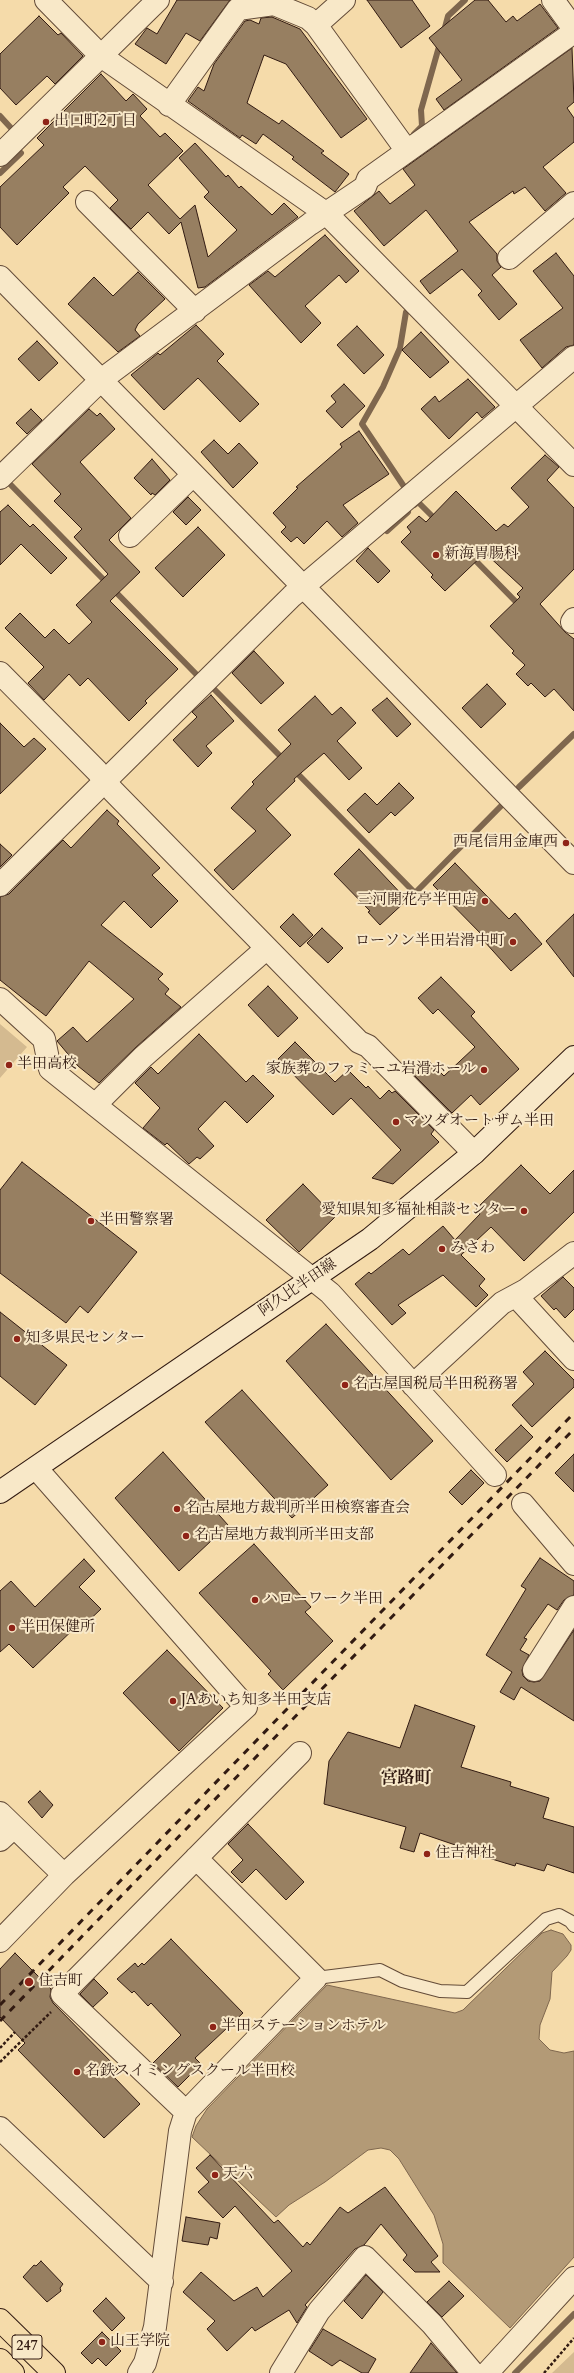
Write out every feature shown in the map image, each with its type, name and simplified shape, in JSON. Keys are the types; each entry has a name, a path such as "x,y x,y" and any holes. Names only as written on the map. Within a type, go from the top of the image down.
{"highway":[{"name":"247","path":"0,2320 54,2373"},
{"name":"247","path":"0,2360 13,2373"}],"street":[{"path":"46,0 101,56 327,214 574,465"},
{"path":"0,155 158,0"},
{"path":"316,25 344,0"},
{"path":"553,0 574,29"},
{"path":"169,105 238,9 274,4 308,18 316,25 407,151"},
{"path":"0,478 101,380 365,187 368,180 407,151 574,32"},
{"path":"87,202 195,311"},
{"path":"509,258 574,203"},
{"path":"0,277 574,863"},
{"path":"0,885 303,587 574,358"},
{"path":"130,536 193,475"},
{"path":"0,673 359,1042 368,1046 474,1153"},
{"path":"95,1105 144,1057 267,948"},
{"path":"0,999 44,1039 50,1069 330,1293 494,1475"},
{"name":"阿久比半田線","path":"0,1492 370,1239 474,1153 574,1057"},
{"path":"413,1385 502,1303 516,1296 574,1253"},
{"path":"516,1296 574,1359"},
{"path":"0,1941 64,1875 246,1707 36,1468"},
{"path":"523,1504 574,1564"},
{"path":"534,1670 574,1607"},
{"path":"186,2112 62,1994 300,1753"},
{"path":"5,1827 64,1875"},
{"path":"139,2373 145,2363 155,2327 162,2282 180,2131 186,2112 316,1978 196,1858"},
{"path":"5,2138 162,2282"},
{"path":"281,2373 319,2312 365,2257 432,2324 473,2373"},
{"path":"487,2373 574,2278"}],"lane":[{"path":"316,1978 380,1970 402,1982 440,1991 467,1992 546,1919 558,1914 570,1921 574,1926"}],"path":[{"path":"0,2062 66,1998"},
{"path":"0,2048 15,2032"},
{"path":"544,2373 574,2338"}],"shaded area":[{"name":"半田高校","path":"0,1024 27,1047 0,1078"},
{"path":"551,1930 563,1934 571,1945 571,1950 552,1972 550,1999 540,2025 539,2039 550,2050 564,2053 574,2051 574,2257 510,2328 443,2263 443,2244 434,2215 399,2159 390,2150 381,2148 368,2150 325,2182 289,2205 276,2217 192,2137 196,2126 207,2109 327,1985 455,2013 463,2010 542,1933"},
{"path":"574,2352 574,2373 552,2373"}],"building":[{"path":"177,0 230,0 200,41 186,33 166,64 135,44 147,28 157,34"},
{"path":"367,0 412,0 430,26 401,48"},
{"path":"475,0 488,0 506,22 513,16 517,21 540,4 558,28 444,110 436,99 462,80 429,38"},
{"path":"39,16 58,35 61,33 83,56 55,84 47,76 16,105 0,88 0,54"},
{"path":"272,17 300,29 367,119 341,138 286,64 264,55 247,103 279,124 282,120 324,151 321,153 349,174 335,192 292,159 294,157 263,134 256,144 242,135 240,138 188,101 198,87 204,91 214,64 245,21 250,20 259,24 261,18"},
{"path":"572,48 574,102 567,108 574,118 574,142 543,167 566,193 545,211 525,187 514,194 513,191 469,222 497,254 497,261 501,267 492,275 517,304 499,320 478,295 482,291 462,269 430,294 420,281 458,251 426,210 384,246 354,211 379,191 390,204 415,185 403,169"},
{"path":"101,74 126,101 133,94 147,109 140,116 160,137 165,133 183,151 148,185 180,219 195,205 208,257 237,230 204,197 209,192 179,158 195,143 226,177 228,175 239,188 241,186 272,215 284,203 298,217 205,287 198,288 181,222 169,234 148,212 131,229 110,208 118,200 85,166 63,187 69,193 17,245 0,227 0,187 44,145 37,138"},
{"path":"325,235 359,271 346,283 339,275 305,306 321,323 301,343 249,285 268,271 275,277"},
{"path":"556,253 574,276 574,345 566,347 542,368 520,340 563,308 533,271"},
{"path":"138,272 165,299 138,324 135,330 140,336 118,352 68,304 94,277 113,296"},
{"path":"196,325 224,354 217,361 259,404 240,422 198,378 164,410 131,375 158,353 160,355"},
{"path":"357,326 384,355 364,374 337,345"},
{"path":"421,332 449,362 430,378 402,350"},
{"path":"37,341 58,363 39,381 18,359"},
{"path":"468,379 495,407 482,418 477,412 449,439 421,409 435,396 439,402"},
{"path":"344,384 365,406 342,428 326,411 336,402 331,396"},
{"path":"31,409 42,420 27,434 16,423"},
{"path":"89,409 97,416 100,413 115,429 80,462 131,518 109,540 140,572 110,601 178,669 145,701 147,703 129,721 88,678 80,686 69,674 44,700 28,683 44,667 5,628 20,613 45,638 54,629 69,644 92,622 76,605 108,574 74,537 82,529 54,501 61,494 32,464"},
{"path":"359,431 389,474 343,505 358,523 342,537 327,521 304,544 297,537 291,542 281,532 286,527 273,513 298,488 296,487 342,447 340,444"},
{"path":"214,440 228,454 239,443 258,463 233,488 201,452"},
{"path":"545,455 559,467 547,480 574,508 574,569 540,604 565,632 574,639 574,711 554,689 545,697 531,683 528,686 516,674 525,665 512,653 514,651 490,626 520,597 517,594 523,588 485,553 445,591 431,577 433,575 401,542 411,532 407,527 419,516 426,522 456,491 496,531 504,524 508,527 529,507 511,488"},
{"path":"152,459 170,480 155,495 152,493 151,495 134,478"},
{"path":"188,497 201,510 186,525 173,512"},
{"path":"8,505 30,527 33,524 67,558 51,574 21,544 0,565 0,512"},
{"path":"198,527 225,555 183,597 155,568"},
{"path":"368,548 390,571 378,583 356,561"},
{"path":"254,651 284,683 261,704 232,673"},
{"path":"487,684 506,704 481,728 462,708"},
{"path":"211,695 234,721 206,746 212,753 198,767 173,740 197,717 192,712"},
{"path":"315,696 332,715 341,707 356,723 337,741 362,768 349,780 324,753 294,779 295,781 266,809 291,835 233,890 214,870 256,831 231,808 254,784 252,782 291,744 278,730"},
{"path":"387,698 411,724 397,737 372,710"},
{"path":"0,723 24,747 34,738 46,749 0,794"},
{"path":"399,783 414,798 395,816 391,812 369,833 347,810 365,793 377,805"},
{"path":"107,810 119,821 117,824 160,868 152,875 178,901 151,928 124,901 101,925 163,974 158,979 169,989 165,994 181,1007 99,1083 78,1066 57,1041 73,1027 87,1042 134,999 89,961 46,1016 0,980 0,897 9,894 63,840 71,848"},
{"path":"0,844 12,855 0,867"},
{"path":"359,849 407,900 380,925 368,912 370,911 334,874"},
{"path":"455,863 509,919 515,913 542,944 511,971 484,941 486,939 433,885"},
{"path":"293,914 313,935 300,947 280,927"},
{"path":"574,914 574,977 546,941"},
{"path":"322,928 343,948 328,963 307,943"},
{"path":"441,977 475,1012 471,1016 519,1069 480,1105 471,1095 452,1113 413,1074 428,1060 444,1076 475,1047 438,1009 433,1014 418,998"},
{"path":"268,986 298,1018 278,1037 248,1005"},
{"path":"199,1034 246,1082 253,1075 274,1096 247,1123 225,1101 198,1129 214,1146 200,1159 197,1157 189,1164 167,1143 165,1145 143,1128 160,1108 135,1083 151,1067 158,1074"},
{"path":"295,1042 335,1082 348,1070 366,1088 368,1086 380,1099 389,1090 392,1093 395,1091 434,1130 431,1134 439,1142 393,1184 372,1178 401,1150 351,1098 333,1115 278,1059"},
{"path":"22,1162 137,1252 88,1313 80,1306 66,1323 0,1273 0,1190"},
{"path":"521,1165 550,1194 574,1170 574,1212 524,1261 491,1227 461,1255 485,1279 479,1286 488,1295 476,1307 443,1275 398,1305 406,1313 392,1325 355,1284 369,1272 371,1274 403,1249 409,1255 443,1226 455,1240 480,1214 476,1209"},
{"path":"303,1184 335,1217 299,1252 266,1220"},
{"path":"563,1277 574,1288 574,1309 565,1318 556,1308 554,1310 541,1296"},
{"name":"知多県民センター","path":"0,1312 67,1365 35,1405 0,1376"},
{"name":"名古屋国税局半田税務署","path":"326,1324 433,1441 391,1480 286,1361"},
{"path":"545,1351 574,1380 574,1387 532,1427 512,1405 534,1384 523,1372"},
{"path":"242,1390 328,1485 292,1518 205,1422"},
{"path":"521,1425 533,1437 507,1462 495,1450"},
{"path":"163,1452 228,1525 179,1571 115,1498"},
{"path":"574,1454 574,1492 555,1473"},
{"path":"471,1470 484,1483 462,1505 449,1492"},
{"name":"ハローワーク半田","path":"254,1544 311,1607 305,1612 333,1641 283,1690 268,1674 271,1671 199,1593"},
{"path":"540,1558 574,1581 574,1595 564,1600 557,1610 548,1604 524,1638 527,1639 520,1650 529,1655 522,1670 523,1676 528,1681 540,1681 574,1630 574,1721 521,1687 514,1700 500,1692 512,1672 486,1655 526,1589 521,1586"},
{"path":"84,1559 95,1571 79,1587 101,1609 83,1626 80,1623 33,1668 9,1644 0,1652 0,1591 11,1581 35,1607"},
{"name":"JAあいち知多半田支店","path":"167,1650 223,1708 179,1751 123,1693"},
{"path":"415,1705 475,1726 461,1767 511,1782 510,1786 549,1798 543,1818 574,1827 574,1873 547,1864 544,1871 516,1863 515,1866 472,1853 473,1851 420,1833 414,1852 400,1848 406,1827 324,1804 329,1761 348,1732 400,1748"},
{"path":"40,1791 53,1805 42,1818 28,1802"},
{"path":"248,1824 304,1882 286,1900 256,1869 242,1883 231,1872 243,1860 228,1844"},
{"path":"171,1939 243,2013 195,2058 201,2064 178,2087 153,2063 181,2035 151,2003 148,2006 134,1991 132,1993 117,1979 135,1963 138,1967 142,1963 144,1965"},
{"name":"名鉄スイミングスクール半田校","path":"15,1953 51,1989 50,1997 53,2003 118,2069 112,2075 140,2104 104,2138 18,2050 25,2043 0,2017 0,1969"},
{"path":"94,1979 108,1993 93,2007 80,1994"},
{"path":"210,2155 274,2223 278,2220 303,2247 307,2242 310,2245 340,2207 348,2213 385,2187 438,2256 431,2262 440,2272 415,2272 403,2260 407,2255 381,2224 364,2245 355,2249 305,2305 307,2307 297,2323 289,2310 255,2331 252,2327 227,2351 207,2329 215,2321 183,2292 201,2272 234,2301 257,2287 263,2297 292,2271 235,2206 223,2218 198,2192 209,2182 196,2168"},
{"path":"186,2217 220,2223 217,2239 210,2237 208,2245 182,2241"},
{"path":"41,2261 63,2284 60,2288 61,2291 47,2302 23,2277 34,2265 36,2266"},
{"path":"366,2275 383,2292 362,2319 344,2301"},
{"path":"449,2281 464,2296 442,2317 427,2302"},
{"path":"106,2298 125,2318 112,2331 93,2311"},
{"path":"323,2329 376,2359 368,2373 362,2373 340,2360 332,2366 309,2351"},
{"name":"山王学院","path":"102,2332 121,2351 106,2366 98,2358 92,2364 81,2353"},
{"path":"431,2343 457,2373 410,2373"}],"waterway":[{"path":"444,31 448,16 465,0"},
{"path":"414,134 422,126 421,110 440,43"},
{"path":"0,116 11,128"},
{"path":"0,173 21,153"},
{"path":"405,488 362,424 383,387 400,348 406,312"},
{"path":"7,481 197,675"},
{"path":"414,505 418,502 437,521"},
{"path":"387,531 408,512"},
{"path":"472,557 521,607"},
{"path":"213,688 285,761"},
{"path":"519,787 574,734"},
{"path":"293,769 415,893 503,804"},
{"path":"515,2373 574,2314"}],"railway":[{"path":"0,2005 574,1413"},
{"path":"0,2021 574,1429"}],"place":[{"name":"出口町2丁目","path":"46,122"},
{"name":"新海胃腸科","path":"436,555"},
{"name":"西尾信用金庫西","path":"566,843"},
{"name":"三河開花亭半田店","path":"485,901"},
{"name":"ローソン半田岩滑中町","path":"513,942"},
{"name":"半田高校","path":"9,1065"},
{"name":"家族葬のファミーユ岩滑ホール","path":"484,1070"},
{"name":"マツダオートザム半田","path":"396,1122"},
{"name":"愛知県知多福祉相談センター","path":"524,1211"},
{"name":"半田警察署","path":"91,1221"},
{"name":"みさわ","path":"442,1249"},
{"name":"知多県民センター","path":"17,1339"},
{"name":"名古屋国税局半田税務署","path":"345,1385"},
{"name":"名古屋地方裁判所半田検察審査会","path":"177,1509"},
{"name":"名古屋地方裁判所半田支部","path":"186,1536"},
{"name":"ハローワーク半田","path":"255,1600"},
{"name":"半田保健所","path":"12,1628"},
{"name":"JAあいち知多半田支店","path":"173,1701"},
{"name":"住吉神社","path":"427,1854"},
{"name":"住吉町","path":"29,1982"},
{"name":"半田ステーションホテル","path":"213,2027"},
{"name":"名鉄スイミングスクール半田校","path":"77,2072"},
{"name":"天六","path":"215,2175"},
{"name":"山王学院","path":"102,2342"}],"district":[{"name":"宮路町","path":"406,1779"}]}
